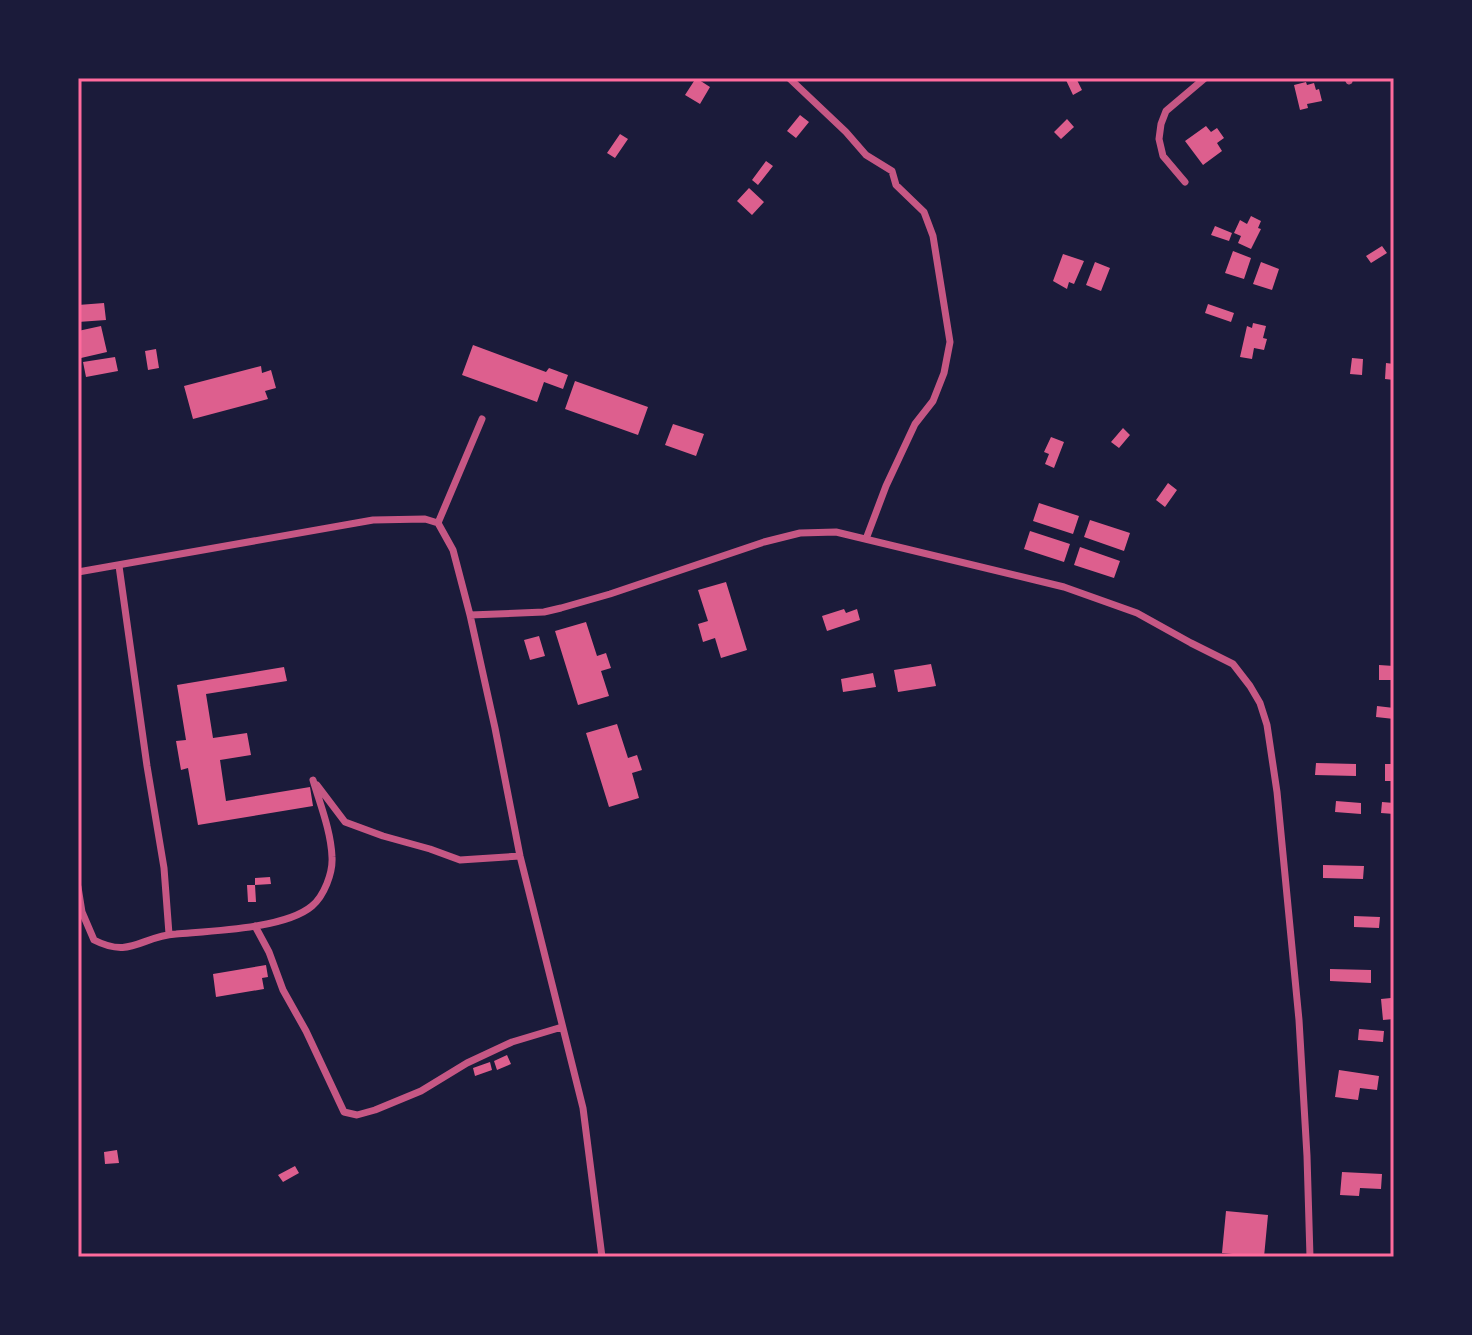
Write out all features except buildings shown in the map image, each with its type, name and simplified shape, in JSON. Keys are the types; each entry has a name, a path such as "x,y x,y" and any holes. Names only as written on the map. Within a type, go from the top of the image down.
{"street":[{"path":"789,78 866,155 892,171 896,185 924,212 933,236 950,342 944,373 933,401 915,424 866,539"},
{"path":"1185,182 1163,156 1159,139 1161,124 1166,111 1205,78"},
{"path":"438,523 482,419"},
{"path":"78,572 373,520 425,519 438,523 453,550 470,615 520,856 583,1108 602,1257"},
{"path":"470,615 544,612 610,594 764,542 800,533 836,532 1064,587 1137,613 1233,664 1260,703 1267,725 1277,792 1299,1020 1310,1257"},
{"path":"119,566 164,868 169,934"},
{"path":"78,887 82,912 94,940 117,948 128,948 169,934 269,924 297,915 311,907 321,896 331,871 327,828 313,780 345,822 460,860 520,856"},
{"path":"255,926 344,1112 357,1115 375,1110 421,1091 467,1063 512,1042 562,1027"}]}
